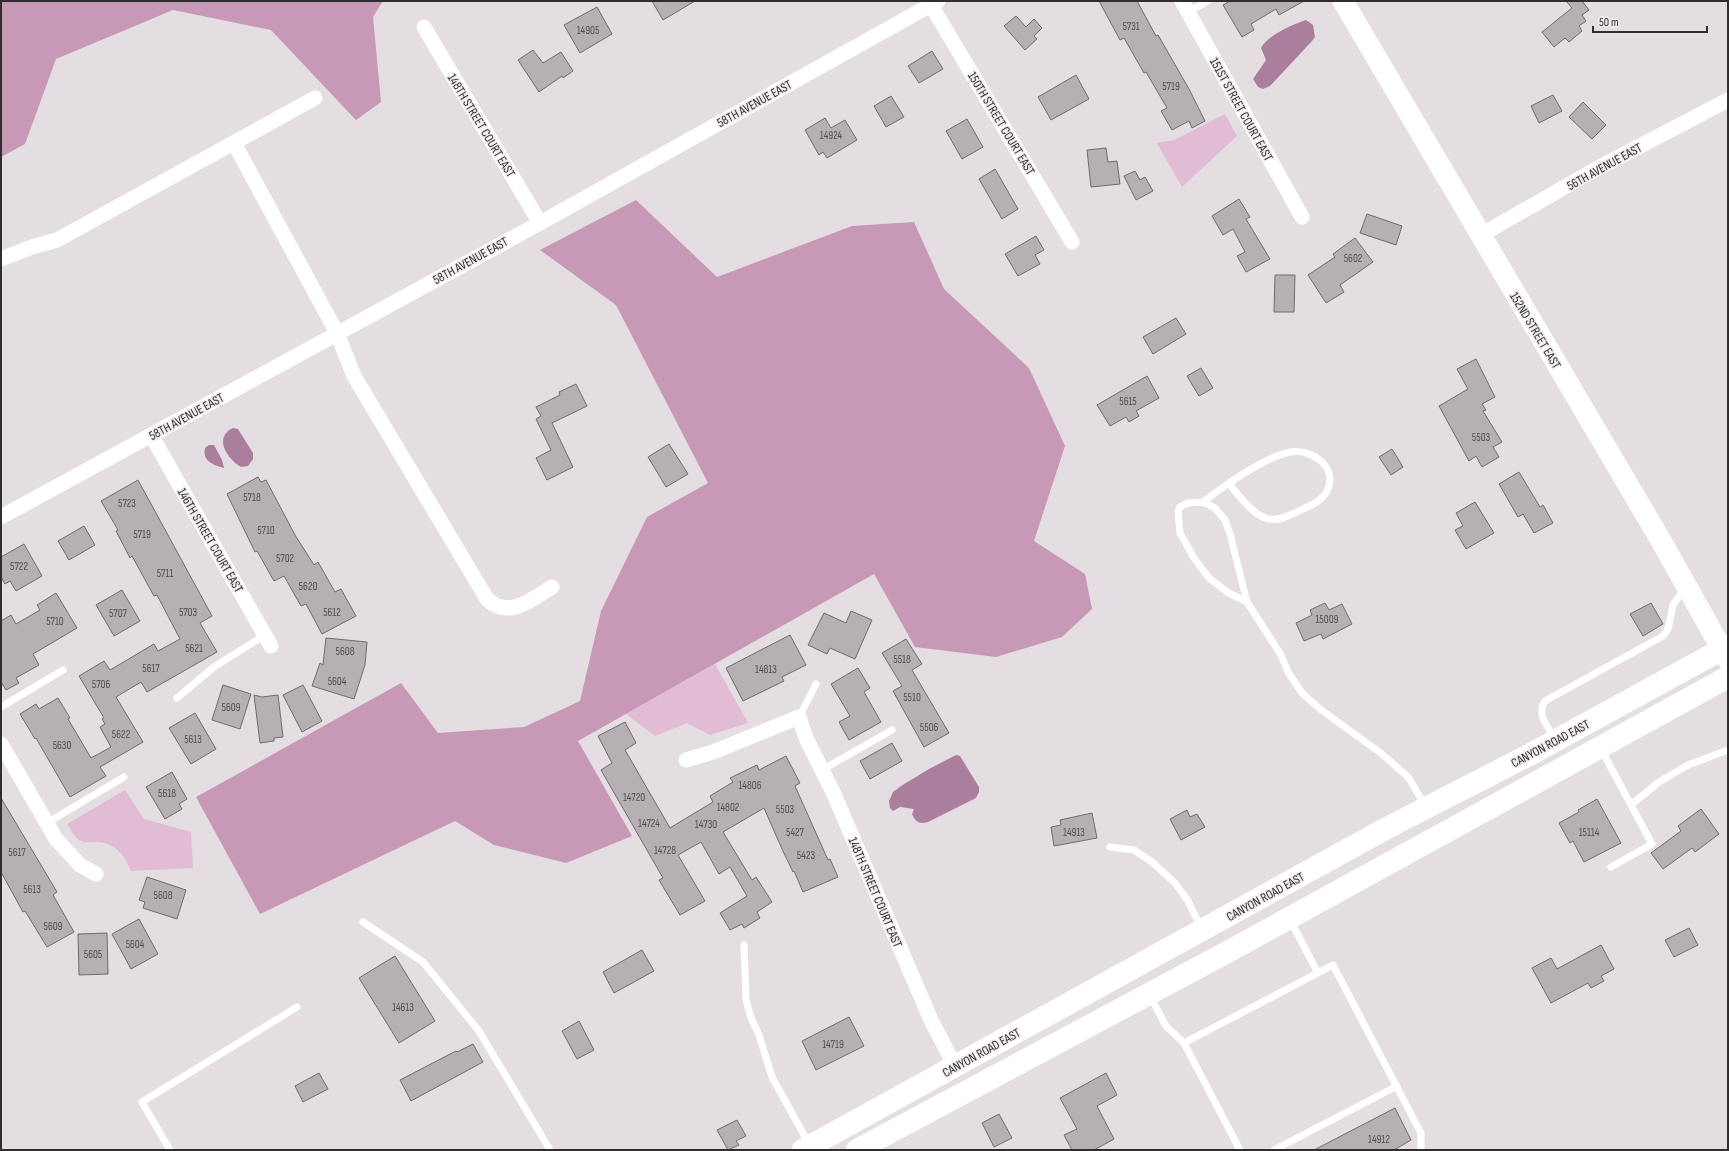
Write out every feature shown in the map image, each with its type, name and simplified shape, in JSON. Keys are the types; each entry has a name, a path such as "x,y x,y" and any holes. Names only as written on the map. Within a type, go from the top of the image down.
{"main road":[{"name":"CANYON ROAD EAST","path":"807,1148 1426,808 1726,652"},
{"name":"CANYON ROAD EAST","path":"857,1150 1149,994 1728,678"},
{"path":"1001,1074 1083,1009 1084,1005 1081,997"}],"street":[{"name":"152ND STREET EAST","path":"1343,1 1726,652"},
{"name":"58TH AVENUE EAST","path":"1,517 540,223 935,3"},
{"name":"150TH STREET COURT EAST","path":"935,3 1072,242"},
{"name":"151ST STREET COURT EAST","path":"1185,7 1302,217"},
{"name":"148TH STREET COURT EAST","path":"424,27 540,223"},
{"path":"1,259 32,247 58,240 315,98"},
{"name":"56TH AVENUE EAST","path":"1481,235 1598,168 1728,100"},
{"path":"234,143 337,333 354,376 487,599 495,605 505,608 517,608 552,586"},
{"name":"146TH STREET COURT EAST","path":"151,435 268,640"},
{"name":"148TH STREET COURT EAST","path":"799,717 806,738 833,792 931,1020 955,1066"},
{"path":"686,760 713,752 799,717"},
{"path":"1,744 56,839 80,865 96,874"}],"lane":[{"path":"1185,7 1208,1"},
{"path":"1203,502 1229,484 1278,456 1290,452 1305,452 1321,460 1329,476 1330,484 1327,492 1314,504 1278,520 1268,519 1255,511 1229,484"},
{"path":"1247,602 1227,592 1209,578 1194,558 1180,533 1178,511 1180,507 1188,503 1203,502 1215,508 1225,520 1230,534 1247,602 1281,656 1288,672 1302,692 1320,709 1382,754 1408,778 1426,808"},
{"path":"1556,740 1541,715 1540,707 1545,701 1663,636 1668,629 1672,605 1687,587"},
{"path":"177,698 214,667 268,640"},
{"path":"1,708 63,670"},
{"path":"799,717 816,684"},
{"path":"822,770 892,730"},
{"path":"1600,748 1652,844 1611,867"},
{"path":"1631,805 1659,782 1688,765 1728,750"},
{"path":"47,823 124,777"},
{"path":"1110,847 1134,850 1152,862 1175,883 1188,901 1202,930"},
{"path":"1289,918 1318,973"},
{"path":"363,922 423,962 479,1031 550,1150"},
{"path":"744,944 746,1000 772,1077 807,1148"},
{"path":"1184,1043 1334,965 1421,1133 1421,1150"},
{"path":"1149,994 1166,1026 1184,1043 1240,1150"},
{"path":"170,1150 142,1102 297,1008"},
{"path":"1274,1150 1397,1086"}],"shaded area":[{"path":"1,1 383,1 373,17 381,102 356,120 271,30 173,10 56,59 25,144 1,157"},
{"path":"1306,20 1313,25 1315,37 1270,86 1263,89 1258,87 1253,79 1266,60 1261,48 1274,35 1294,24"},
{"path":"1225,114 1237,136 1182,187 1157,143 1174,140"},
{"path":"636,200 717,277 852,226 914,222 944,289 1029,368 1065,446 1034,541 1085,574 1092,609 1062,637 996,657 915,647 874,574 578,741 632,836 566,863 494,845 455,821 260,914 196,797 401,683 438,733 524,727 580,701 601,611 647,517 708,483 616,305 540,250"},
{"path":"233,428 238,429 253,453 253,459 248,466 241,467 231,459 224,448 224,437 227,432"},
{"path":"209,445 214,445 222,460 224,468 212,464 205,456 205,448"},
{"path":"715,664 748,723 710,735 687,723 655,736 626,714"},
{"path":"956,755 960,756 979,787 979,792 976,798 925,823 920,823 915,819 912,814 914,809 900,807 893,811 890,808 889,801 893,792 929,769"},
{"path":"125,790 144,819 191,832 193,868 131,871 125,859 114,847 103,843 83,842 73,834 67,824"}],"building":[{"path":"652,1 695,1 663,20"},
{"path":"1099,1 1137,1 1156,36 1158,35 1189,89 1205,121 1192,128 1189,121 1172,130 1161,111 1167,108 1146,72 1144,73 1124,38 1120,40"},
{"path":"1230,1 1304,1 1279,15 1276,9 1251,24 1254,30 1242,37 1223,5"},
{"path":"1566,1 1582,1 1589,10 1582,15 1586,21 1579,26 1582,31 1569,42 1565,38 1554,47 1542,32 1572,8"},
{"path":"597,7 612,34 580,53 564,25"},
{"path":"1016,16 1026,27 1034,19 1042,28 1034,36 1037,39 1025,50 1004,26"},
{"path":"533,50 543,63 561,52 573,71 563,78 562,76 539,92 518,60"},
{"path":"932,51 943,69 919,83 908,66"},
{"path":"1076,75 1089,99 1051,120 1038,97"},
{"path":"1553,95 1562,111 1539,123 1531,106"},
{"path":"891,96 904,117 886,127 874,106"},
{"path":"1583,102 1606,125 1592,139 1569,117"},
{"path":"825,118 831,128 845,120 857,140 827,158 823,152 819,155 805,130"},
{"path":"967,119 983,147 962,159 946,131"},
{"path":"1106,148 1108,162 1117,161 1120,184 1091,187 1087,150"},
{"path":"995,169 1018,209 1002,219 979,179"},
{"path":"1135,171 1140,180 1145,177 1153,191 1136,200 1124,176"},
{"path":"1239,199 1250,217 1246,219 1270,259 1246,272 1237,256 1245,252 1233,229 1223,235 1212,216"},
{"path":"1367,214 1402,226 1396,245 1360,233"},
{"path":"1036,236 1044,250 1035,255 1040,264 1018,276 1005,254"},
{"path":"1355,238 1373,262 1340,285 1344,292 1326,303 1308,275 1335,257 1333,254"},
{"path":"1275,275 1295,275 1294,312 1274,312"},
{"path":"1176,318 1186,334 1153,354 1143,337"},
{"path":"1476,359 1495,397 1482,404 1486,410 1483,411 1502,442 1493,447 1499,457 1482,467 1476,456 1469,461 1439,406 1468,389 1457,369"},
{"path":"1201,368 1213,388 1199,396 1187,376"},
{"path":"1147,376 1159,398 1136,411 1139,416 1129,422 1126,417 1110,426 1097,405"},
{"path":"576,384 587,406 552,423 573,467 547,480 536,458 551,450 536,419 541,416 536,407 560,395 559,392"},
{"path":"669,444 688,474 666,487 648,457"},
{"path":"1392,449 1403,467 1391,475 1379,457"},
{"path":"1519,472 1540,507 1543,505 1553,523 1534,533 1523,514 1518,517 1499,484"},
{"path":"258,477 261,482 266,480 295,535 314,565 318,562 335,592 341,589 356,616 322,634 306,604 301,606 284,576 274,581 257,551 255,552 227,494"},
{"path":"138,480 212,616 200,623 217,652 147,692 141,682 116,697 143,742 100,767 106,776 70,797 36,738 35,739 20,714 36,704 39,709 58,698 70,718 68,719 91,758 111,747 100,727 105,724 102,719 104,718 79,676 104,661 110,670 154,644 158,651 180,639 157,595 154,596 132,556 130,558 116,531 118,530 101,501"},
{"path":"1475,502 1494,533 1466,549 1455,530 1463,526 1456,513"},
{"path":"84,526 95,545 69,560 58,541"},
{"path":"24,544 42,576 16,591 10,581 5,584 1,577 1,557"},
{"path":"122,590 140,621 114,636 96,605"},
{"path":"56,593 77,628 33,654 39,665 16,678 19,683 6,690 1,682 1,621 11,615 16,624 40,610 37,605"},
{"path":"1325,603 1329,610 1342,604 1352,624 1323,639 1321,634 1304,641 1296,623 1312,615 1310,610"},
{"path":"1651,603 1663,624 1643,636 1630,614"},
{"path":"851,611 872,620 855,659 830,648 827,654 808,645 824,613 846,623"},
{"path":"790,635 806,665 782,677 784,681 743,701 726,668"},
{"path":"326,638 367,642 365,665 354,699 312,686 320,663 323,665"},
{"path":"906,639 922,664 912,670 949,733 924,747 893,691 902,686 882,653"},
{"path":"858,668 870,688 864,692 881,722 849,740 839,722 850,716 831,684"},
{"path":"223,685 251,694 240,729 212,720"},
{"path":"303,685 322,721 302,732 283,695"},
{"path":"254,695 262,697 278,695 283,737 274,738 274,741 260,743"},
{"path":"195,713 216,749 191,764 169,728"},
{"path":"625,722 636,743 625,750 670,828 713,802 710,796 733,782 730,778 757,765 759,770 786,756 800,783 795,786 828,860 830,859 838,877 803,892 764,808 723,832 752,880 756,877 772,902 757,912 760,918 744,928 742,924 730,930 720,913 747,896 730,867 719,874 701,842 678,855 705,901 680,915 659,880 663,878 601,770 612,763 598,736"},
{"path":"892,743 902,761 870,779 860,761"},
{"path":"172,772 187,799 179,804 182,809 165,819 146,787"},
{"path":"1,798 57,892 53,895 74,932 47,947 25,911 23,912 1,872"},
{"path":"1597,799 1621,843 1584,862 1573,841 1570,843 1559,823 1579,812 1578,810"},
{"path":"1701,809 1719,834 1695,852 1692,848 1663,869 1651,853 1681,831 1678,826"},
{"path":"1187,810 1190,817 1197,814 1205,827 1181,840 1170,819"},
{"path":"1092,813 1097,838 1054,846 1051,827 1061,825 1060,820"},
{"path":"147,877 186,890 177,919 143,908 145,902 139,900"},
{"path":"139,919 158,954 131,969 112,934"},
{"path":"1689,928 1698,945 1674,957 1665,940"},
{"path":"107,933 108,974 79,975 78,934"},
{"path":"1601,945 1614,969 1601,976 1604,981 1591,988 1588,983 1551,1003 1532,968 1551,958 1557,969"},
{"path":"642,950 654,971 614,993 603,972"},
{"path":"395,956 435,1021 399,1043 359,978"},
{"path":"849,1017 864,1046 816,1070 802,1041"},
{"path":"579,1021 594,1050 577,1059 562,1031"},
{"path":"473,1044 483,1062 411,1101 400,1080 456,1051 457,1052"},
{"path":"319,1073 328,1089 303,1102 295,1086"},
{"path":"1106,1073 1117,1095 1097,1106 1114,1139 1094,1150 1072,1150 1064,1135 1077,1129 1060,1098"},
{"path":"1395,1108 1411,1140 1394,1150 1314,1150"},
{"path":"999,1114 1012,1138 994,1147 982,1123"},
{"path":"737,1120 746,1136 736,1141 739,1145 728,1150 717,1130"}]}
